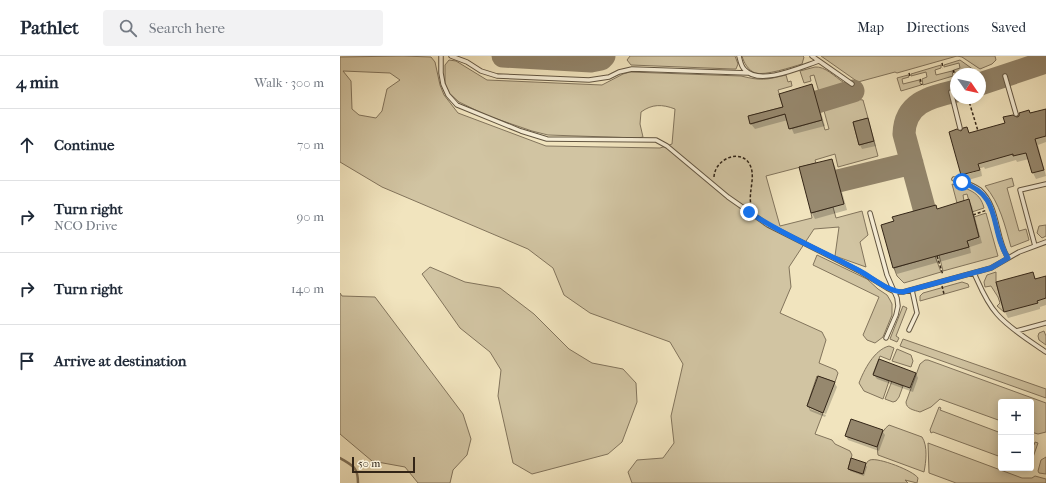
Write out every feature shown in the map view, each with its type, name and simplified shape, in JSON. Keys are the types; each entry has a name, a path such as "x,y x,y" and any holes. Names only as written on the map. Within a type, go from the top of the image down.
{"lane":[{"path":"441,56 440,63 443,84 448,95 457,104 521,131 547,139 656,140 667,146 716,187 757,218 795,240 859,271 895,292 910,290 991,268 1019,252 1046,242"},
{"path":"451,56 467,62 481,72 497,76 589,80 609,77 619,72 632,69 748,73"},
{"path":"739,56 744,70 752,75 762,77 772,76 819,61"},
{"path":"812,56 852,84"},
{"path":"1005,76 1016,114"},
{"path":"954,104 960,128"},
{"path":"954,179 980,190 986,198 991,209 1002,246 1008,258"},
{"path":"1035,246 1020,190 1046,184"},
{"path":"870,213 887,275 895,292 898,306 896,315 886,338"},
{"path":"974,272 984,294 996,314 1016,331 1046,352"},
{"path":"909,330 917,313 910,290"},
{"path":"1016,331 1046,323"}],"path":[{"path":"942,63 943,68"},
{"path":"920,79 922,84"},
{"path":"970,104 978,131"},
{"path":"716,187 714,174 719,163 727,158 737,156 744,159 749,163 752,171 750,203 757,218"},
{"path":"973,214 991,209"},
{"path":"937,256 945,280"}],"shaded area":[{"path":"630,56 735,56 738,64 736,69 631,65 627,60"},
{"path":"742,56 804,57 802,64 778,71 759,74 748,68"},
{"path":"821,56 957,56 897,73 895,72 858,82"},
{"path":"957,56 995,56 996,60 992,64 978,68 962,57"},
{"path":"340,57 431,57 435,62 440,85 444,95 458,113 546,146 660,148 672,144 675,109 666,106 653,106 641,112 640,124 643,137 548,135 488,116 459,102 447,91 445,85 445,65 449,60 456,61 487,80 602,85 630,72 741,76 754,79 768,79 786,75 788,82 791,81 792,86 778,90 783,107 749,116 751,124 785,114 790,129 822,120 825,130 829,129 823,107 855,99 863,100 868,118 853,122 859,145 874,141 878,156 838,167 835,154 815,160 816,163 766,176 780,226 812,218 811,213 833,207 836,218 862,211 868,235 860,242 866,267 835,256 839,227 814,229 789,267 791,287 780,313 822,332 826,340 819,363 836,370 838,373 835,382 817,376 807,406 823,413 815,434 832,440 835,444 850,451 852,455 848,469 862,474 868,461 880,461 896,465 910,472 918,478 917,483 905,480 908,483 632,483 628,472 637,460 663,458 674,443 671,416 683,364 670,342 590,313 564,295 553,268 528,249 382,187 340,162","holes":["343,71 390,73 400,80 387,89 382,111 376,118 359,115 352,109 351,81"]},
{"path":"960,60 971,68 960,68 959,63 944,67 944,65"},
{"path":"941,65 941,68 935,70 936,75 950,72 950,77 923,85 922,79 927,77 926,72 911,76 911,74"},
{"path":"815,67 826,70 845,85 819,92 814,75 810,76 811,81 804,83 800,71"},
{"path":"908,75 909,77 902,79 903,84 919,80 921,85 901,91 897,78"},
{"path":"1012,178 1014,186 1007,188 1019,231 1026,229 1029,240 1011,247 998,207 985,186"},
{"path":"952,184 968,189 976,194 982,202 984,208 972,212 967,194 963,195 964,201 957,203"},
{"path":"986,213 998,256 943,271 939,255 969,247 967,241 979,237 974,217"},
{"path":"1046,225 1046,236 1042,238 1037,233 1039,226"},
{"path":"817,255 867,279 887,295 892,304 892,315 883,337 875,343 867,340 863,335 879,297 813,265"},
{"path":"935,256 941,272 904,283 897,276 894,268"},
{"path":"430,267 465,282 500,288 534,314 569,349 592,363 623,369 636,383 637,402 622,442 608,454 532,474 513,463 498,396 501,370 490,352 460,328 422,274"},
{"path":"996,272 996,282 1004,312 997,306 1000,303 991,286 985,287 984,282 987,275"},
{"path":"962,282 968,284 969,287 920,301 920,296 923,293"},
{"path":"340,293 342,296 375,297 463,414 471,439 467,455 453,470 450,483 418,483 405,467 372,461 340,434"},
{"path":"903,306 907,308 896,336 899,338 897,342 890,339"},
{"path":"1044,331 1046,336 1046,345 1039,340 1038,336 1039,333"},
{"path":"903,339 1046,389 1046,398 900,346"},
{"path":"889,346 894,348 890,360 880,356 873,374 889,381 883,399 864,391 859,383 874,356"},
{"path":"897,349 911,355 913,361 911,367 892,361"},
{"path":"925,360 928,360 1046,403 1046,432 1038,434 1034,433 1034,399 998,399 998,420 940,399 931,407 920,412 911,409 907,406 906,402 920,364"},
{"path":"892,381 903,386 899,397 893,402 885,399"},
{"path":"939,407 941,408 940,410 998,432 998,456 933,432 931,433 930,430"},
{"path":"889,425 922,437 926,449 924,472 878,455 879,438"},
{"path":"1035,442 1038,443 1034,454"},
{"path":"928,443 998,469 998,471 1003,471 1022,478 1032,478 1035,476 1046,479 1046,483 956,483 929,473"},
{"path":"1046,457 1046,474 1039,473 1038,471 1041,460"}],"building":[{"path":"812,84 822,120 789,129 785,114 750,124 748,116 783,107 779,94"},
{"path":"1046,109 1046,136 1035,139 1044,170 1032,173 1026,153 1013,156 1013,154 978,164 980,170 961,175 949,132 957,129 961,131 963,128 967,127 969,133 1005,123 1003,117 1013,115 1017,117 1019,116 1019,113 1029,110 1030,113"},
{"path":"868,118 874,141 859,145 853,122"},
{"path":"832,159 844,204 811,213 799,167"},
{"path":"969,199 979,237 967,241 969,247 893,268 881,225 894,221 892,217 936,205 937,209"},
{"path":"1033,272 1035,279 1046,276 1046,298 1037,301 1038,303 1004,312 996,282"},
{"path":"879,359 916,373 910,388 873,375"},
{"path":"818,376 835,382 823,413 807,406"},
{"path":"851,419 883,430 877,447 845,436"},
{"path":"851,458 866,463 863,474 848,469"}],"waterway":[{"path":"340,458 356,470 358,483"}],"taxiway":[{"path":"503,56 591,61 601,59 604,56"},
{"path":"986,82 1046,62"},
{"path":"817,102 853,91"},
{"path":"924,208 904,134 905,123 914,108 921,103 950,93"},
{"path":"838,181 912,163"}],"route":[{"path":"749,212 768,225 795,240 859,271 878,281 887,288 895,292 903,292 991,268 1008,258 1002,246 991,206 980,190 962,182"}]}
